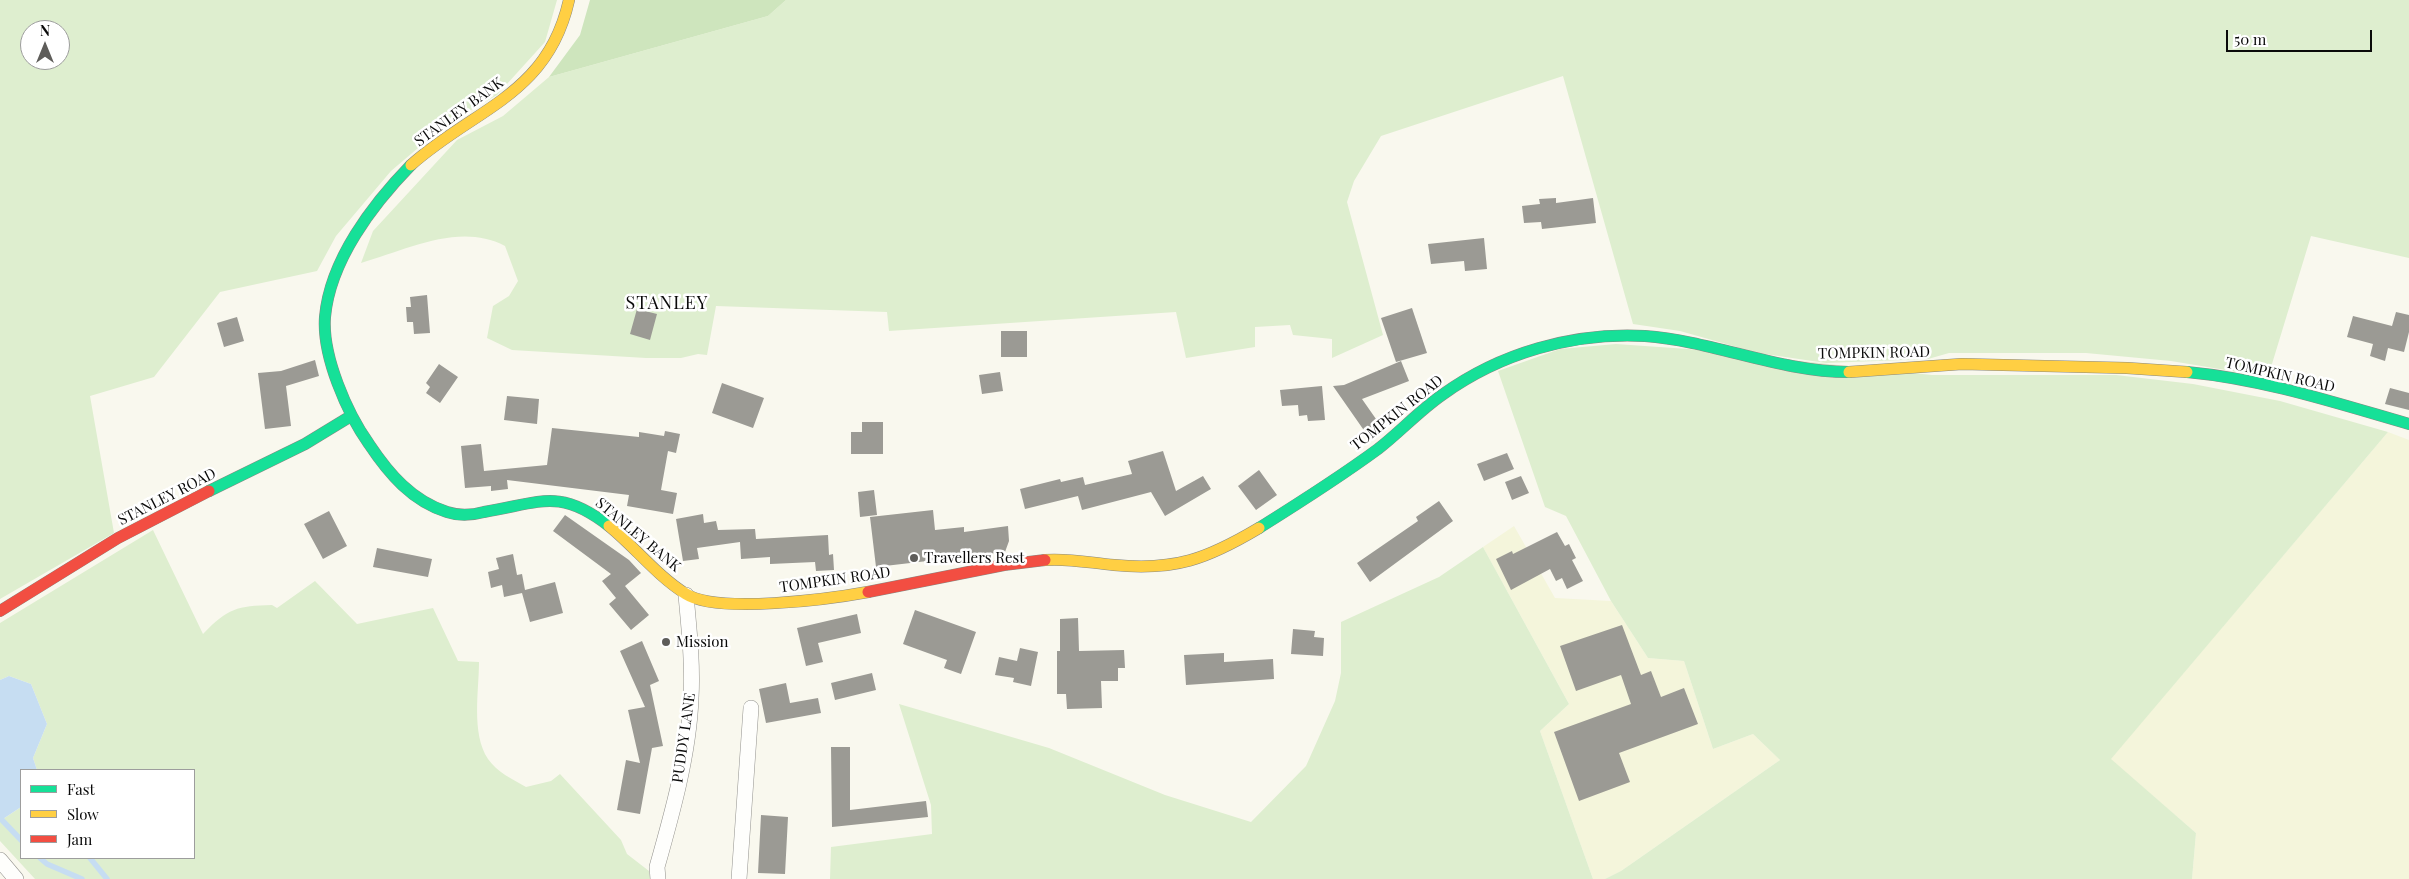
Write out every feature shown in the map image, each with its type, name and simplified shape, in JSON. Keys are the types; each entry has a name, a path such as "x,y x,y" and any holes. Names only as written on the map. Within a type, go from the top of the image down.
{"street":[{"name":"STANLEY BANK","path":"569,0 566,24 556,44 542,64 514,91 483,115 444,138 412,165 364,220 342,258 328,300 324,325 337,380 351,416 394,479 420,502 449,513 483,515 539,500 560,500 584,508 686,595"},
{"name":"TOMPKIN ROAD","path":"686,595 730,603 782,604 866,593 1031,560 1066,559 1120,566 1186,564 1199,560 1270,523 1380,448 1438,397 1474,374 1508,358 1570,340 1634,336 1683,341 1766,362 1827,372 1895,370 1957,364 2132,366 2214,374 2279,387 2409,424"},
{"name":"STANLEY ROAD","path":"0,611 87,556 160,515 256,469 351,416"},
{"name":"PUDDY LANE","path":"658,879 657,867 680,774 691,699 691,650 686,595"},
{"path":"739,879 751,708"},
{"path":"0,860 16,879"}],"green space":[{"path":"0,0 557,0 545,42 497,95 445,125 391,171 336,236 317,271 220,292 154,377 90,396 114,533 0,599"},
{"path":"590,0 786,0 768,16 549,77 580,35"},
{"path":"786,0 2409,0 2409,258 2311,236 2268,377 2171,361 2086,353 1949,353 1928,359 1826,363 1758,353 1680,331 1633,324 1563,76 1381,136 1354,181 1347,202 1383,335 1332,358 1332,339 1293,335 1290,325 1255,327 1255,347 1186,358 1176,312 889,331 887,312 716,306 707,355 698,354 681,358 646,358 512,350 487,338 493,306 509,296 518,281 505,246 487,239 451,237 361,263 373,231 457,140 503,116 549,77 768,16"},
{"path":"1616,344 1688,349 1932,375 2116,375 2193,384 2280,401 2388,432 2111,759 2196,833 2192,879 1605,879 1621,871 1780,760 1753,734 1713,749 1684,661 1648,658 1611,601 1566,516 1545,507 1498,371 1560,349"},
{"path":"2388,432 2409,440 2409,879 2192,879 2196,833 2110,759"},
{"path":"1514,526 1555,598 1611,601 1648,658 1684,661 1713,749 1753,734 1780,760 1621,871 1605,879 1593,879 1540,731 1569,704 1483,547"},
{"path":"153,530 203,634 219,619 234,610 260,605 272,605 277,608 315,581 357,624 433,608 458,661 479,662 477,712 479,737 483,749 492,764 505,775 526,787 551,781 560,774 621,840 627,854 649,871 650,879 35,879 0,841 0,821 20,808 20,859 195,859 195,769 37,769 33,758 47,724 31,684 9,676 0,680 0,623"},
{"path":"1483,547 1569,704 1540,731 1593,879 830,879 831,847 932,834 931,805 899,704 1049,748 1165,795 1251,822 1306,766 1335,701 1341,673 1341,622 1439,577"}],"water":[{"path":"9,676 31,684 47,724 33,758 37,769 20,769 20,808 0,821 0,680"}],"building":[{"path":"1556,198 1556,203 1593,198 1596,223 1542,229 1541,222 1524,223 1522,206 1540,204 1539,199"},
{"path":"1484,238 1487,269 1465,271 1464,261 1431,264 1428,244"},
{"path":"427,295 430,333 414,334 413,322 407,322 406,307 411,307 410,297"},
{"path":"1412,308 1427,353 1396,362 1381,318"},
{"path":"637,309 657,314 650,340 630,334"},
{"path":"2396,312 2409,315 2409,332 2404,352 2388,348 2385,361 2370,356 2373,344 2347,337 2353,316 2392,326"},
{"path":"237,317 244,341 224,347 217,323"},
{"path":"1001,331 1027,331 1027,357 1001,357"},
{"path":"315,360 319,376 286,386 291,426 265,429 258,373 281,371"},
{"path":"1401,361 1409,381 1362,399 1383,429 1370,439 1333,386 1344,385"},
{"path":"439,364 458,377 440,403 426,393 430,387 426,383"},
{"path":"1000,372 1003,391 982,394 979,375"},
{"path":"722,383 764,398 753,428 712,413"},
{"path":"1322,386 1325,420 1308,421 1307,415 1299,416 1298,405 1282,406 1280,390"},
{"path":"2390,388 2409,393 2409,410 2385,404"},
{"path":"507,396 539,399 537,424 504,420"},
{"path":"862,422 883,422 883,454 851,454 851,432 862,432"},
{"path":"552,428 639,437 639,432 664,436 665,431 680,434 676,453 668,451 661,490 677,493 673,514 627,506 629,495 507,480 508,489 491,491 491,486 465,488 461,446 481,444 484,471 547,465"},
{"path":"1163,451 1176,491 1203,476 1211,489 1165,516 1151,492 1082,510 1078,496 1025,509 1020,489 1060,479 1061,482 1083,477 1085,485 1132,474 1128,461"},
{"path":"1507,453 1514,469 1484,481 1477,464"},
{"path":"1259,470 1277,495 1256,510 1238,486"},
{"path":"1521,476 1529,493 1512,500 1505,482"},
{"path":"874,490 877,515 860,517 858,492"},
{"path":"1439,501 1453,521 1370,582 1357,563 1418,521 1416,517"},
{"path":"933,510 935,530 964,527 964,532 1008,526 1009,541 1005,552 876,567 870,517"},
{"path":"329,511 347,546 323,559 304,524"},
{"path":"703,514 704,523 716,521 718,530 755,529 756,539 828,535 829,555 833,554 834,570 816,571 815,562 770,564 770,557 741,559 740,542 697,548 699,559 683,561 676,519"},
{"path":"565,515 629,560 641,573 625,586 649,615 631,630 609,604 616,598 602,581 611,574 553,531"},
{"path":"1557,532 1565,546 1569,544 1576,558 1572,560 1583,581 1567,589 1562,578 1556,581 1550,569 1511,590 1496,559 1512,551 1513,554"},
{"path":"377,548 432,559 428,577 373,567"},
{"path":"513,554 517,575 522,574 525,590 555,582 563,613 530,622 522,593 504,597 502,585 491,588 488,572 499,569 496,558"},
{"path":"915,610 976,632 961,674 944,668 947,660 903,644"},
{"path":"857,614 861,633 818,643 823,662 806,666 797,628"},
{"path":"1078,618 1079,651 1124,650 1125,668 1118,668 1118,681 1101,681 1102,708 1067,709 1066,694 1057,694 1057,651 1060,651 1060,619"},
{"path":"1622,625 1641,675 1651,671 1661,697 1684,688 1698,724 1619,753 1630,782 1579,801 1554,732 1631,704 1621,675 1576,691 1560,646"},
{"path":"1293,629 1315,631 1314,637 1324,638 1323,656 1291,654"},
{"path":"642,641 659,681 650,685 663,746 652,748 640,814 617,810 626,760 640,763 628,710 645,707 620,651"},
{"path":"1020,648 1038,652 1031,686 1013,682 1014,678 995,675 999,657 1017,661"},
{"path":"1224,653 1224,662 1273,659 1274,679 1186,685 1184,655"},
{"path":"872,673 876,690 835,700 831,683"},
{"path":"786,683 790,703 818,698 821,713 766,723 759,689"},
{"path":"831,747 850,747 850,810 926,801 928,817 832,827"},
{"path":"761,815 788,817 785,874 758,873"}],"waterway":[{"path":"0,818 20,839"},
{"path":"41,859 47,864 82,879"},
{"path":"91,859 107,879"}],"traffic: fast":[{"path":"411,165 382,197 356,234 344,254 329,296 325,317 328,349 332,366 352,417 393,476 412,494 434,507 466,515 535,502 562,502 592,514 609,526"},
{"path":"1259,528 1364,459 1434,401 1464,380 1513,357 1538,348 1591,338 1645,336 1696,344 1797,367 1849,372"},
{"path":"2187,372 2215,375 2271,386 2409,424"},
{"path":"209,491 305,444 351,416"}],"traffic: slow":[{"path":"411,165 435,145 506,97 527,79 544,58 559,32 569,0"},
{"path":"1849,372 1962,364 2127,368 2187,372"},
{"path":"609,526 665,579 686,594 701,600 722,603 774,603 868,592"},
{"path":"1045,560 1071,560 1136,566 1173,564 1223,548 1259,528"}],"traffic: jam":[{"path":"0,611 118,538 209,491"},
{"path":"868,592 1004,565 1045,560"}],"place":[{"name":"Travellers Rest","path":"914,558"},
{"name":"Mission","path":"666,642"}],"district":[{"name":"STANLEY","path":"667,303"}]}
